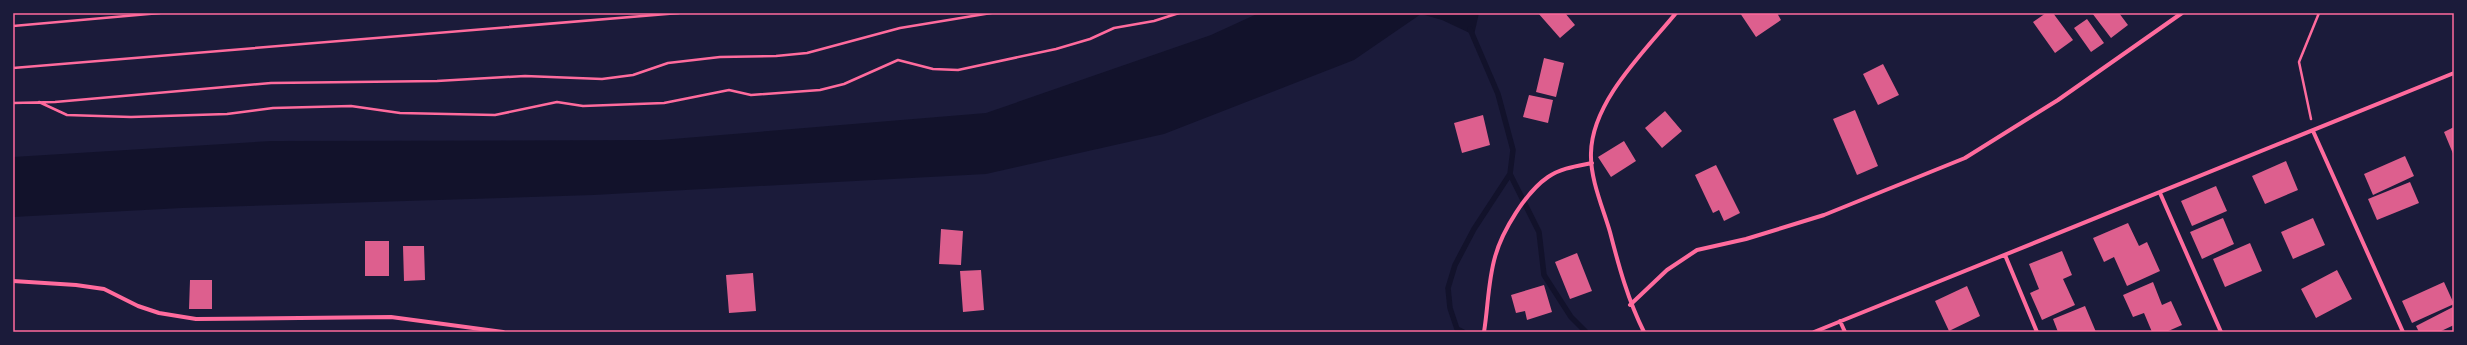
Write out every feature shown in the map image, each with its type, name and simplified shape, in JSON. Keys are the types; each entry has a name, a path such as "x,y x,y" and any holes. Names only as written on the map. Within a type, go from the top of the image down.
{"street":[{"path":"1644,332 1630,305 1592,163 1594,131 1603,108 1628,72 1676,13"},
{"path":"1630,305 1667,270 1697,250 1746,239 1824,215 1965,158 2058,100 2182,13"},
{"path":"1814,332 2454,74"},
{"path":"2312,131 2403,332"},
{"path":"1484,332 1495,258 1499,244 1521,205 1549,176 1568,168 1592,163"},
{"path":"2160,193 2221,332"},
{"path":"2005,255 2037,332"},
{"path":"13,281 76,285 104,289 138,306 159,313 196,319 391,317 503,332"},
{"path":"1840,321 1845,332"}],"path":[{"path":"13,26 160,13"},
{"path":"13,68 679,13"},
{"path":"13,103 271,83 437,81 525,76 602,79 634,75 668,63 720,57 776,56 807,52 894,29 991,13"},
{"path":"39,102 67,115 131,117 227,114 273,108 351,106 400,113 495,115 557,102 583,106 664,103 729,90 751,95 820,90 844,84 898,60 933,69 958,70 1056,49 1090,39 1114,28 1154,21 1179,13"},
{"path":"2312,131 2299,62 2319,13"}],"shaded area":[{"path":"1259,13 1479,13 1474,35 1442,20 1421,14 1354,60 1164,134 986,174 593,195 182,208 13,217 13,157 271,141 660,140 986,113 1211,35"}],"building":[{"path":"1538,13 1565,13 1575,25 1560,38"},
{"path":"1740,13 1777,13 1781,20 1756,37"},
{"path":"2046,13 2053,13 2073,40 2055,53 2033,22"},
{"path":"2092,13 2119,13 2128,25 2111,38"},
{"path":"2087,19 2104,43 2091,52 2074,28"},
{"path":"1544,58 1564,63 1556,97 1536,92"},
{"path":"1883,64 1899,95 1878,105 1863,74"},
{"path":"1529,95 1553,100 1548,123 1523,117"},
{"path":"1855,110 1878,166 1857,175 1833,119"},
{"path":"1665,111 1682,131 1662,148 1645,128"},
{"path":"1483,115 1490,145 1462,153 1454,123"},
{"path":"2454,127 2454,156 2444,132"},
{"path":"1624,141 1636,161 1611,177 1598,157"},
{"path":"2405,156 2414,176 2373,195 2364,174"},
{"path":"2286,161 2298,190 2265,204 2252,176"},
{"path":"1716,165 1740,213 1724,221 1719,210 1713,213 1695,175"},
{"path":"2410,182 2419,203 2377,220 2368,199"},
{"path":"2216,186 2227,211 2192,226 2181,201"},
{"path":"2223,218 2234,244 2202,259 2190,232"},
{"path":"2313,218 2325,245 2293,259 2281,232"},
{"path":"2128,223 2139,246 2147,242 2160,271 2127,286 2114,257 2104,262 2093,238"},
{"path":"941,229 963,231 961,265 939,264"},
{"path":"365,241 389,241 389,276 365,276"},
{"path":"2250,243 2262,271 2225,287 2213,259"},
{"path":"403,246 424,246 425,280 404,281"},
{"path":"2062,251 2072,275 2063,279 2075,305 2042,320 2030,293 2039,289 2029,264"},
{"path":"1577,253 1592,291 1570,299 1555,262"},
{"path":"981,270 984,310 963,312 960,271"},
{"path":"2337,270 2352,299 2316,318 2301,289"},
{"path":"753,273 756,311 729,313 726,275"},
{"path":"190,280 212,280 212,309 189,309"},
{"path":"2153,282 2162,305 2171,301 2182,325 2166,332 2152,332 2144,313 2133,317 2123,295"},
{"path":"2444,282 2454,304 2412,323 2402,301"},
{"path":"1544,285 1552,312 1527,320 1525,311 1516,313 1511,295"},
{"path":"1967,286 1980,316 1949,331 1935,301"},
{"path":"2085,306 2096,332 2058,332 2053,319"},
{"path":"2453,307 2454,325 2439,332 2419,332 2416,326"}],"waterway":[{"path":"1463,332 1457,329 1450,308 1448,288 1455,265 1474,229 1510,174 1513,150 1498,94 1470,29"},
{"path":"1510,174 1539,232 1544,275 1571,317 1586,332"}]}
